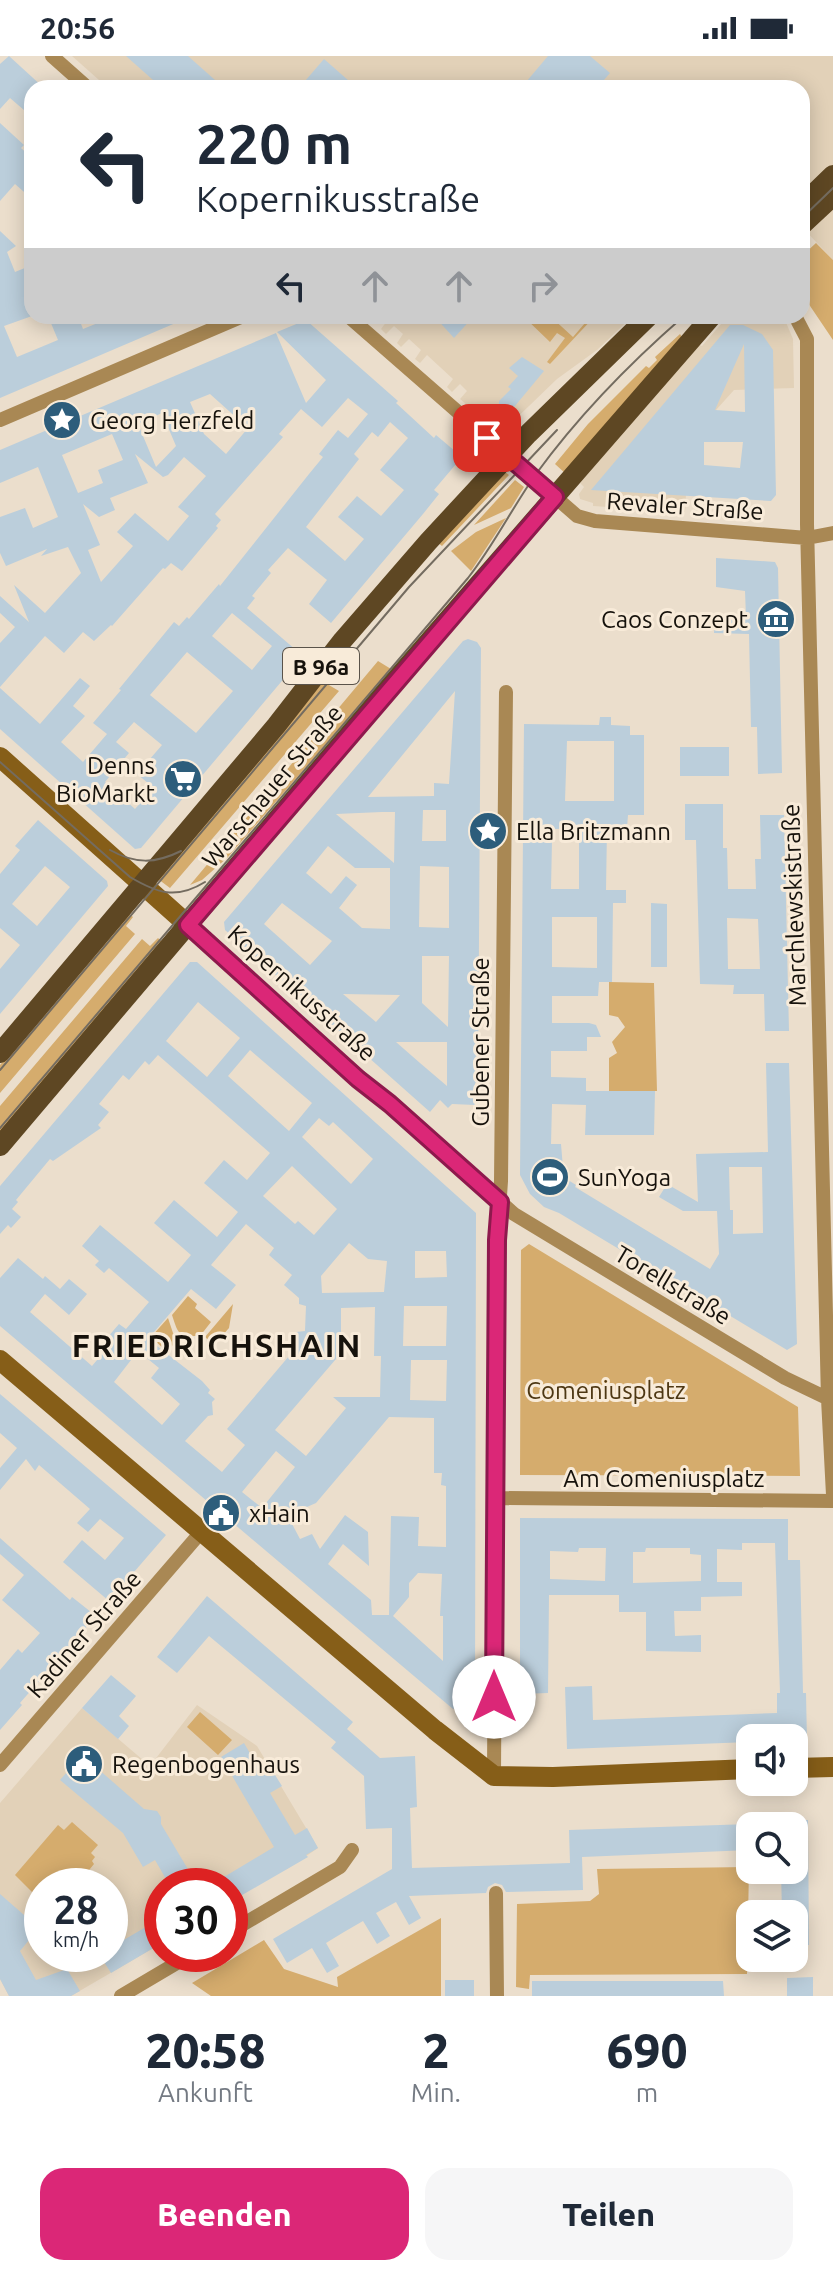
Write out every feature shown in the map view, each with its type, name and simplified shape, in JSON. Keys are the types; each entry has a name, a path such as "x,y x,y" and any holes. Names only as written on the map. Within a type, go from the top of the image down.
{"main road":[{"path":"810,197 833,175"},
{"path":"810,218 833,196"},
{"name":"Warschauer Straße","path":"0,1053 428,542 508,456 641,324"},
{"name":"Warschauer Straße","path":"0,1146 705,324"}],"street":[{"path":"52,56 79,80"},
{"path":"0,420 224,324"},
{"name":"Revaler Straße","path":"357,324 573,513 587,520 807,538 833,533"},
{"name":"Marchlewskistraße","path":"799,324 807,339 807,538 826,1035 833,1498"},
{"name":"Gubener Straße","path":"494,1776 497,1240 506,692"},
{"name":"Kopernikusstraße","path":"0,757 358,1079 500,1202"},
{"name":"Torellstraße","path":"500,1202 739,1351 831,1400"},
{"path":"0,1360 435,1730 494,1776 553,1777 736,1770"},
{"name":"Am Comeniusplatz","path":"495,1498 833,1498"},
{"name":"Kadiner Straße","path":"0,1765 202,1531"},
{"path":"808,1768 833,1767"},
{"path":"248,1921 340,1867 352,1850"},
{"path":"496,1893 497,1996"},
{"path":"121,1996 162,1972"}],"shaded area":[{"path":"72,56 833,56 833,260 810,236 810,80 99,80"},
{"path":"385,324 625,324 597,350 557,379 503,431 460,399 467,391 460,384 452,392 447,387 453,379 427,355 420,363 415,359 421,350 409,339 401,347 397,343 403,334 394,326 386,334 381,329"},
{"path":"721,324 787,324 793,339 794,388 734,390 716,410 689,441 685,512 593,506 593,503 580,499 579,494 584,487 580,483 698,344 702,346"},
{"path":"197,1705 257,1746 318,1848 287,1869 248,1881 248,1868 144,1868 144,1953 128,1963 128,1868 24,1868 24,1972 112,1972 71,1996 9,1996 0,1979 0,1803 82,1708 150,1766"}],"green space":[{"path":"816,243 833,260 833,340 810,306 810,249"},
{"path":"531,324 559,324 573,337 588,324 550,364 547,362 565,338 557,333 550,342"},
{"path":"680,334 682,337 566,474 555,464 588,424 646,366 649,368 657,360 655,357"},
{"path":"505,472 509,475 442,546 437,542"},
{"path":"515,480 524,487 511,508 474,525"},
{"path":"506,518 471,571 451,551 476,532"},
{"path":"378,661 391,669 228,857 202,880 190,885"},
{"path":"322,681 339,691 170,888 158,879"},
{"path":"128,913 133,917 126,926 135,934 0,1093 0,1065"},
{"path":"158,938 162,942 0,1133 0,1106 142,939 150,946"},
{"path":"609,982 654,983 657,1091 609,1091 609,1058 617,1053 612,1042 625,1027 618,1017 609,1015"},
{"name":"Comeniusplatz","path":"529,1244 798,1407 800,1476 520,1475 521,1250"},
{"path":"188,1296 197,1304 195,1308 211,1322 200,1336 180,1333 172,1315"},
{"path":"233,1304 229,1328 214,1345 205,1337"},
{"path":"168,1318 173,1333 179,1338 167,1352 151,1337"},
{"path":"200,1712 232,1740 218,1755 187,1727"},
{"path":"72,1822 98,1845 91,1853 95,1857 92,1861 94,1864 91,1868 24,1868 24,1884 15,1875 58,1825 64,1830"},
{"path":"736,1867 736,1884 749,1884 748,1900 736,1900 736,1972 747,1974 530,1975 529,1989 516,1987 517,1904 590,1901 599,1894 597,1869"},
{"path":"441,1918 441,1996 211,1996 192,1983 210,1972 248,1972 248,1950 264,1940 284,1969 338,1987 337,1977"}],"building":[{"path":"9,56 35,80 24,80 24,110 10,98 0,109 0,64"},
{"path":"126,56 188,56 215,80 153,80"},
{"path":"548,56 590,56 610,73 604,80 528,80"},
{"path":"324,59 348,80 306,80"},
{"path":"0,123 24,145 21,148 24,151 24,192 15,184 0,201"},
{"path":"0,231 16,246 7,252 15,272 24,268 24,319 4,326 17,357 58,340 51,324 81,324 83,329 95,324 173,324 0,398"},
{"path":"296,324 311,324 398,401 396,403 434,438 436,435 462,457 434,490 439,494 331,623 309,604 327,580 288,548 268,570 271,573 252,596 255,598 247,608 303,656 141,848 135,849 0,729 0,688 40,724 80,678 90,686 73,706 85,716 61,742 83,762 107,734 93,723 119,689 174,622 179,626 187,617 189,619 220,586 323,457 319,454 338,430 348,438 368,414 348,398 322,427 301,409 279,434 283,437 215,514 221,520 216,526 218,528 182,571 171,563 163,568 112,626 94,641 83,632 64,653 45,636 0,687 0,643 15,627 0,613 0,596 29,622 14,585 45,613 81,573 68,547 41,556 47,549 6,566 0,553 0,517 25,508 33,528 58,517 38,467 0,483 0,450 276,333 306,403 326,380 277,332","holes":["210,394 248,428 226,454 204,434 190,402","162,413 176,446 156,467 138,424","390,422 408,438 380,470 404,490 381,516 357,496 338,517 364,539 345,561 306,527 359,459 354,454 372,432 378,437","112,434 123,460 98,470 103,483 78,493 62,455","135,454 163,477 184,457 206,476 178,507 189,516 168,541 135,513 117,532 133,546 101,582 88,550 100,545 83,504 99,517 115,510 110,498 148,483","232,613 272,646 252,670 212,636","187,652 233,691 196,733 150,695","134,722 162,745 137,774 154,788 135,809 105,782 129,753 116,742"]},
{"path":"441,324 467,324 454,338"},
{"path":"730,325 743,325 762,334 773,350 776,495 771,501 591,490","holes":["744,344 745,412 715,410","704,442 743,442 740,468 704,465"]},
{"path":"522,357 544,371 510,412 504,412 499,408 499,401 518,376 509,368"},
{"path":"716,558 775,562 778,568 782,773 758,774 757,727 751,727 749,634 714,633 715,618 746,617 745,591 716,587"},
{"path":"463,641 477,642 481,648 478,1083 475,1083 475,1105 452,1104 448,1108 440,1100 430,1112 225,930 224,922","holes":["455,691 449,784 434,783 434,796 368,797","423,810 446,810 446,841 422,841","395,812 394,863 336,814","328,846 355,868 390,868 390,929 362,928 339,908 357,885 346,876 331,894 306,873","420,866 449,867 449,928 419,927","282,903 332,941 310,965 264,924","422,956 449,956 448,1027 422,1003","343,994 400,995 376,1022","396,1042 447,1042 447,1086"]},
{"path":"600,717 611,717 611,725 630,726 630,735 644,735 644,815 628,815 627,828 607,828 606,890 626,890 626,903 613,903 612,982 599,982 598,996 552,996 552,1023 596,1025 601,1037 587,1037 587,1051 551,1051 551,1077 586,1078 586,1091 655,1091 654,1135 585,1135 586,1105 552,1104 551,1144 561,1144 563,1168 557,1173 710,1269 719,1254 717,1211 683,1211 659,1197 667,1184 698,1202 696,1154 768,1152 766,1063 789,1063 797,1344 787,1350 559,1213 544,1207 530,1194 520,1175 524,724 599,725","holes":["567,741 614,741 614,801 565,801","579,828 579,889 551,889 555,829","552,917 597,917 597,968 552,967","729,1167 762,1167 763,1233 733,1234 733,1210 730,1210"]},
{"path":"680,747 729,747 729,776 680,776"},
{"path":"685,804 723,804 723,848 727,848 728,889 756,889 755,859 761,859 760,815 784,815 789,1031 765,1031 764,994 733,994 734,985 700,984 696,840 685,840","holes":["727,918 758,919 760,969 728,969"]},
{"path":"38,820 107,881 108,886 0,1014 0,969 20,945 0,928 0,874 20,850 15,846","holes":["45,866 70,887 37,926 12,904"]},
{"path":"651,903 667,904 667,967 651,967"},
{"path":"190,962 197,962 476,1213 475,1698 453,1709 0,1326 0,1278 18,1258 60,1289 69,1279 87,1294 69,1315 45,1294 30,1312 92,1366 112,1342 107,1338 119,1324 126,1329 149,1302 109,1268 104,1273 95,1265 99,1261 82,1246 100,1225 168,1282 191,1255 154,1223 174,1200 217,1237 238,1212 204,1183 224,1160 247,1180 270,1153 158,1055 149,1065 145,1061 129,1080 123,1075 99,1104 109,1112 98,1125 101,1128 53,1161 50,1159 16,1200 18,1202 12,1209 21,1217 0,1234 0,1186","holes":["198,1002 240,1038 207,1077 166,1041","250,1050 312,1103 289,1131 228,1076","319,1118 329,1126 333,1122 373,1159 351,1184 302,1137","292,1166 337,1209 314,1235 298,1221 295,1224 263,1196","246,1224 274,1248 269,1255 292,1275 284,1285 299,1298 299,1304 306,1306 305,1331 296,1332 295,1349 227,1429 245,1445 222,1472 185,1441 208,1416 213,1415 212,1402 215,1399 208,1393 210,1390 148,1339 191,1289 216,1309 236,1285 211,1265","349,1243 368,1259 387,1261 384,1292 322,1293 321,1276","415,1251 446,1251 447,1277 415,1278","404,1306 447,1306 446,1346 403,1346","375,1307 374,1356 381,1356 380,1397 333,1397 346,1408 306,1456 275,1430 348,1345 341,1345 341,1308","138,1351 159,1368 151,1378 180,1404 162,1425 114,1382","411,1360 447,1360 446,1401 410,1400","389,1417 434,1418 434,1473 442,1473 441,1485 446,1486 446,1547 418,1546 419,1517 391,1516 389,1615 372,1615 371,1600 328,1564 343,1544 369,1566 368,1532 345,1515 320,1549 312,1534 300,1539 291,1522 300,1510 316,1503","276,1451 295,1467 262,1508 242,1492","418,1573 442,1574 440,1616 443,1616 443,1661 393,1616 409,1597 409,1583"]},
{"path":"0,1394 166,1535 109,1601 63,1562 82,1540 105,1560 124,1538 100,1519 88,1532 77,1523 90,1509 39,1465 35,1471 26,1459 0,1490 0,1468 17,1448 0,1433"},
{"path":"520,1518 788,1519 788,1560 800,1560 807,1724 736,1724 736,1743 567,1749 565,1687 592,1686 593,1720 777,1713 777,1693 780,1693 775,1543 742,1543 742,1550 717,1549 717,1582 742,1582 742,1596 701,1597 701,1611 674,1611 675,1636 701,1635 701,1652 646,1651 646,1612 619,1612 619,1595 549,1595 548,1693 520,1694","holes":["579,1548 606,1548 605,1581 550,1579 550,1551 578,1552","646,1548 690,1548 690,1554 701,1555 701,1581 633,1583 633,1552 645,1552"]},
{"path":"0,1538 70,1600 72,1597 96,1616 0,1730 0,1670 18,1649 22,1653 40,1633 2,1600 24,1575 0,1554"},
{"path":"207,1596 353,1722 347,1729 380,1758 415,1756 417,1807 410,1808 412,1868 570,1863 569,1830 736,1824 736,1851 582,1857 583,1890 506,1892 502,1885 495,1883 488,1887 486,1893 409,1896 421,1918 409,1925 396,1902 376,1913 390,1936 377,1944 363,1921 344,1932 326,1943 339,1966 327,1973 312,1948 287,1963 273,1939 392,1869 392,1828 366,1829 364,1776 331,1748 336,1742 209,1636 177,1673 157,1657"},
{"path":"111,1675 136,1696 119,1716 129,1726 118,1739 82,1708"},
{"path":"244,1743 259,1769 268,1764 282,1786 270,1793 295,1835 307,1828 318,1848 248,1892 248,1868 239,1868 274,1847 221,1757"},
{"path":"82,1755 144,1809 157,1811 161,1824 187,1868 160,1868 155,1860 143,1867 123,1833 60,1780"},
{"path":"808,1820 809,1945 808,1900 782,1900 781,1884 808,1884"},
{"path":"0,1894 24,1915 24,1946 20,1951 24,1958 24,1972 32,1972 36,1980 59,1972 69,1972 80,1991 71,1996 9,1996 0,1979"},
{"path":"144,1928 144,1954 128,1963 128,1937"},
{"path":"813,1977 813,1996 787,1996 787,1978"},
{"path":"445,1980 474,1980 474,1996 445,1996"},
{"path":"532,1981 723,1981 724,1996 532,1996"}],"tram line":[{"path":"810,210 833,188"},
{"path":"0,1128 468,578 536,474 587,410 675,324"},
{"path":"0,1070 409,587 557,430"},
{"path":"0,762 130,877 149,887 176,893 205,882"},
{"path":"110,850 145,861 181,851"}],"place":[{"name":"Georg Herzfeld","path":"62,420"},
{"name":"Caos Conzept","path":"776,619"},
{"name":"Denns BioMarkt","path":"183,779"},
{"name":"Ella Britzmann","path":"488,831"},
{"name":"SunYoga","path":"550,1177"},
{"name":"xHain","path":"221,1513"},
{"name":"Regenbogenhaus","path":"84,1764"}],"district":[{"name":"FRIEDRICHSHAIN","path":"217,1345"}],"route":[{"path":"487,438 555,497 404,669 188,925 380,1099 390,1104 500,1202 497,1240 494,1697"}]}
